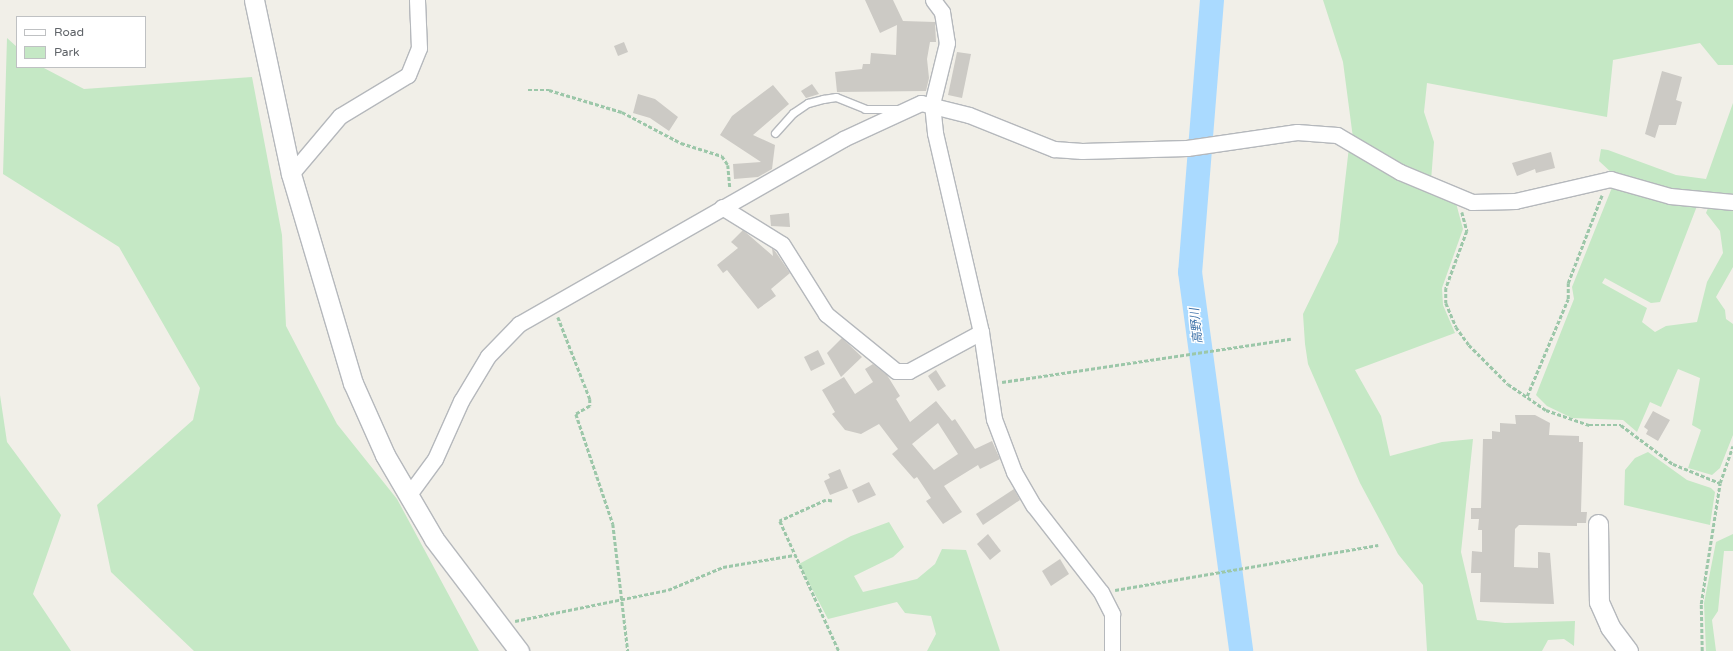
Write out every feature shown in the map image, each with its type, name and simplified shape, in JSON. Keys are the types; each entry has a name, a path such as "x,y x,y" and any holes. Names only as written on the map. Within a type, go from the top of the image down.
{"street":[{"path":"254,0 291,174 354,383 385,455 410,493 434,539 519,651"},
{"path":"291,174 340,116 408,75 419,48 417,0"},
{"path":"933,0 942,12 948,43 932,104 981,332 994,419 1014,472 1034,506 1101,592 1112,614 1112,651"},
{"path":"410,493 435,459 461,401 488,356 519,324 552,302 727,204 901,109 921,103 932,104 969,115 1054,149 1187,148 1297,132 1337,135 1400,172 1458,198 1515,201 1610,179 1670,196 1733,202"},
{"path":"727,204 782,244 826,314 896,371 909,370 981,332"},
{"path":"1598,524 1599,602 1610,627 1628,651"}],"lane":[{"path":"775,133 793,114 808,102 823,99 836,97 865,109 901,109"}],"path":[{"path":"528,90 549,90 622,112 681,143 722,156 728,165 727,204"},
{"path":"1527,396 1568,298 1568,283 1603,193"},
{"path":"1458,198 1467,231 1446,288 1446,303 1456,327 1469,346 1508,384 1546,410 1571,421 1621,425 1673,464 1720,483"},
{"path":"552,302 590,399 590,406 576,414 613,524 628,651"},
{"path":"988,384 1291,339"},
{"path":"1702,651 1701,604 1720,483 1733,446"},
{"path":"832,500 826,500 780,521 794,555 839,651"},
{"path":"1101,592 1378,545"},
{"path":"499,624 668,590 723,567 794,555"}],"green space":[{"path":"1323,0 1733,0 1733,65 1718,65 1700,43 1613,60 1607,117 1427,83 1424,112 1434,142 1431,181 1353,138 1343,62"},
{"path":"7,38 16,46 16,68 44,68 84,89 252,77 282,235 286,326 337,424 397,499 479,651 194,651 111,572 97,505 193,420 200,388 119,247 3,174"},
{"path":"1733,103 1733,197 1673,191 1613,174 1599,161 1601,149 1608,150 1676,175 1706,179"},
{"path":"1349,147 1456,203 1463,229 1442,288 1443,305 1455,333 1355,370 1381,416 1390,456 1442,442 1473,439 1461,552 1477,620 1505,623 1575,621 1574,646 1564,639 1548,640 1542,651 1427,651 1423,585 1398,554 1360,483 1308,364 1303,314 1338,242"},
{"path":"1613,185 1697,206 1660,302 1651,303 1605,278 1602,283 1647,308 1642,322 1655,332 1666,326 1697,322 1707,282 1723,253 1720,231 1706,213 1708,208 1733,209 1733,267 1716,297 1725,310 1726,319 1733,324 1733,435 1720,468 1712,475 1688,468 1701,430 1692,425 1700,378 1678,369 1661,407 1650,402 1637,432 1623,420 1572,418 1547,406 1536,395 1574,299 1572,287"},
{"path":"0,395 7,442 61,515 33,594 71,651 0,651"},
{"path":"1648,452 1687,480 1711,488 1715,492 1710,525 1624,505 1625,470 1635,458"},
{"path":"889,522 904,547 893,557 854,576 863,592 917,579 935,564 942,549 966,550 1000,651 927,651 936,634 931,616 905,613 897,602 828,619 799,564 851,536"},
{"path":"1733,534 1733,551 1724,551 1718,611 1712,620 1716,651 1706,651 1704,603 1716,542"}],"building":[{"path":"865,0 893,0 903,21 935,22 936,42 930,42 927,59 929,78 926,91 837,92 835,72 862,69 863,64 870,64 871,53 896,55 897,25 880,33"},
{"path":"624,42 628,52 618,56 614,46"},
{"path":"957,52 971,54 962,98 948,95"},
{"path":"1662,71 1682,77 1676,100 1682,102 1676,125 1659,125 1655,138 1645,134"},
{"path":"812,84 819,94 806,98 801,91"},
{"path":"773,85 789,104 753,135 775,145 772,169 758,177 734,179 733,164 761,162 720,135 732,116"},
{"path":"638,94 655,99 678,117 669,131 650,118 633,113"},
{"path":"1551,152 1555,168 1536,173 1535,169 1517,176 1512,163"},
{"path":"789,213 790,227 771,226 770,215"},
{"path":"743,230 773,256 772,248 790,273 771,289 776,296 758,309 727,270 723,273 717,265 738,248 731,242"},
{"path":"842,338 862,357 841,377 827,353"},
{"path":"818,350 825,364 811,371 804,357"},
{"path":"873,364 887,375 900,396 896,399 910,422 936,401 952,421 955,419 975,449 992,441 1000,459 980,469 978,465 944,486 962,512 943,524 926,501 931,498 917,477 914,479 892,454 898,449 879,424 861,434 845,430 832,414 835,412 822,390 844,377 855,394 873,382 865,369","holes":["938,423 958,454 934,470 912,444"]},
{"path":"936,370 946,386 938,391 928,376"},
{"path":"1653,411 1670,420 1658,441 1646,434 1648,430 1644,427"},
{"path":"1515,415 1535,415 1550,423 1549,435 1579,436 1579,442 1583,442 1581,512 1587,512 1586,523 1577,523 1577,526 1519,525 1515,529 1514,567 1538,568 1538,552 1550,553 1554,604 1480,602 1481,573 1471,573 1472,551 1482,552 1482,530 1478,530 1479,519 1471,519 1471,508 1481,508 1483,439 1492,439 1492,431 1500,432 1500,423 1516,424"},
{"path":"840,469 848,488 830,495 824,481 830,478 828,474"},
{"path":"869,482 876,495 858,503 852,490"},
{"path":"1014,489 1020,500 983,525 976,514"},
{"path":"988,534 1001,551 990,560 977,544"},
{"path":"1060,559 1069,574 1051,586 1042,571"}],"waterway":[{"name":"高野川","path":"1212,0 1190,272 1241,651"}]}
